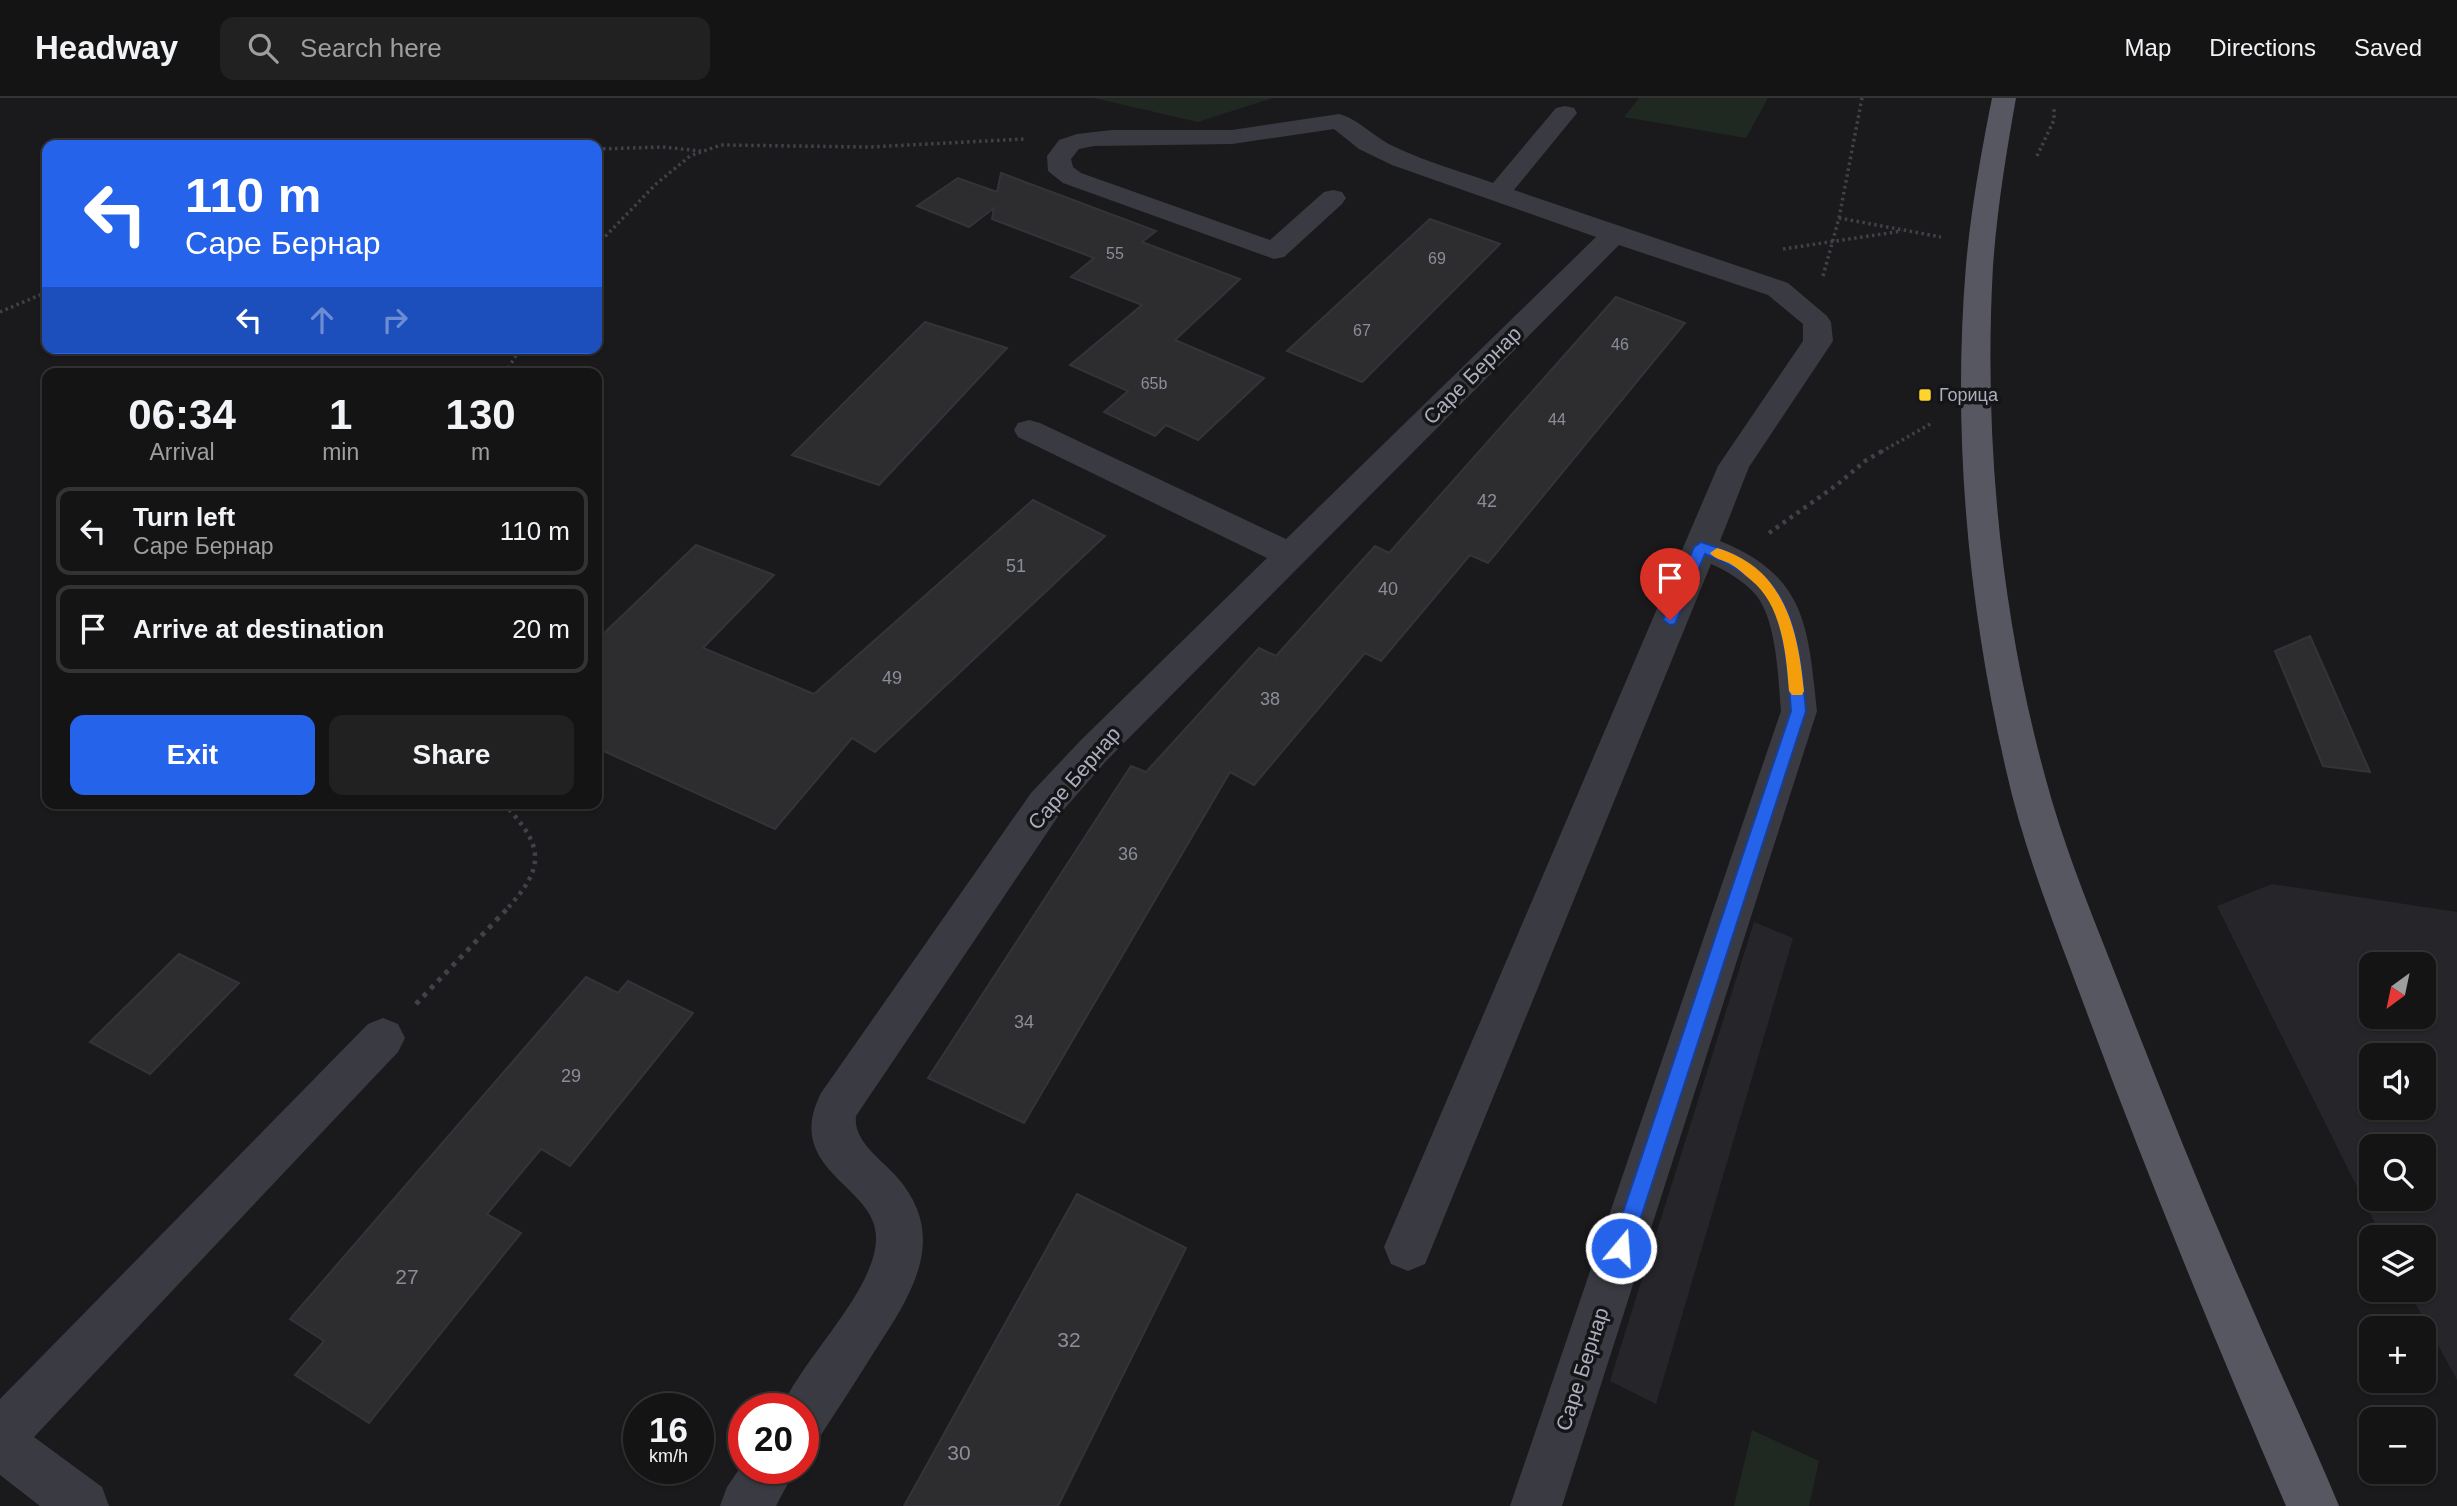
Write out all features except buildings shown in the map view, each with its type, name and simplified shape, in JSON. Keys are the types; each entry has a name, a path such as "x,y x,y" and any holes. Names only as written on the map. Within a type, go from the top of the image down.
{"main road":[{"path":"2004,98 1983,233 1975,405 1981,497 2001,663 2026,775 2067,902 2146,1112 2257,1380 2313,1506"}],"street":[{"path":"1333,198 1274,251 1072,178 1061,172 1058,159 1066,146 1074,141 1114,137 1227,137 1290,130 1344,109 1375,148 1497,194 1778,289 1817,322 1818,341 1734,466 1718,554 1408,1247"},
{"path":"1497,194 1565,113"},
{"name":"Саре Бернар","path":"819,1393 890,1284 898,1261 901,1238 892,1205 883,1191 843,1152 833,1135 833,1115 1045,804 1094,750 1614,234"},
{"path":"1029,430 1291,555"},
{"name":"Саре Бернар","path":"1536,1506 1799,711 1794,656 1782,614 1768,586 1718,554"},
{"path":"0,1436 383,1038"},
{"path":"0,1443 83,1506"},
{"path":"746,1506 760,1484"}],"path":[{"path":"1778,289 1825,275 1863,98"},
{"path":"602,240 656,184 690,156 721,145 870,147 997,139 1095,140"},
{"path":"602,149 663,147 702,151"},
{"path":"1839,218 1944,238"},
{"path":"1778,250 1906,231"},
{"path":"0,312 42,294"},
{"path":"1718,554 1774,529 1838,484 1865,461 1929,424 1975,405"},
{"path":"383,1038 519,896 534,871 536,849 526,827 509,809"}],"shaded area":[{"path":"1094,98 1273,98 1198,122"},
{"path":"1639,98 1768,98 1746,138 1624,117"},
{"path":"2272,884 2457,912 2457,1380 2436,1341 2436,1316 2422,1316 2415,1302 2436,1302 2436,1225 2376,1225 2369,1211 2436,1211 2436,1134 2359,1134 2359,1191 2217,906"},
{"path":"1754,922 1793,938 1656,1404 1610,1381"},
{"path":"1752,1430 1819,1461 1809,1506 1734,1506"}],"slow traffic":[{"path":"1717,553 1736,561 1768,586 1782,614 1794,656 1797,691"}],"place":[{"name":"Горица","path":"1925,395"}],"route":[{"path":"1621,1248 1799,711 1794,656 1782,614 1768,586 1736,561 1701,547 1670,620"}]}
